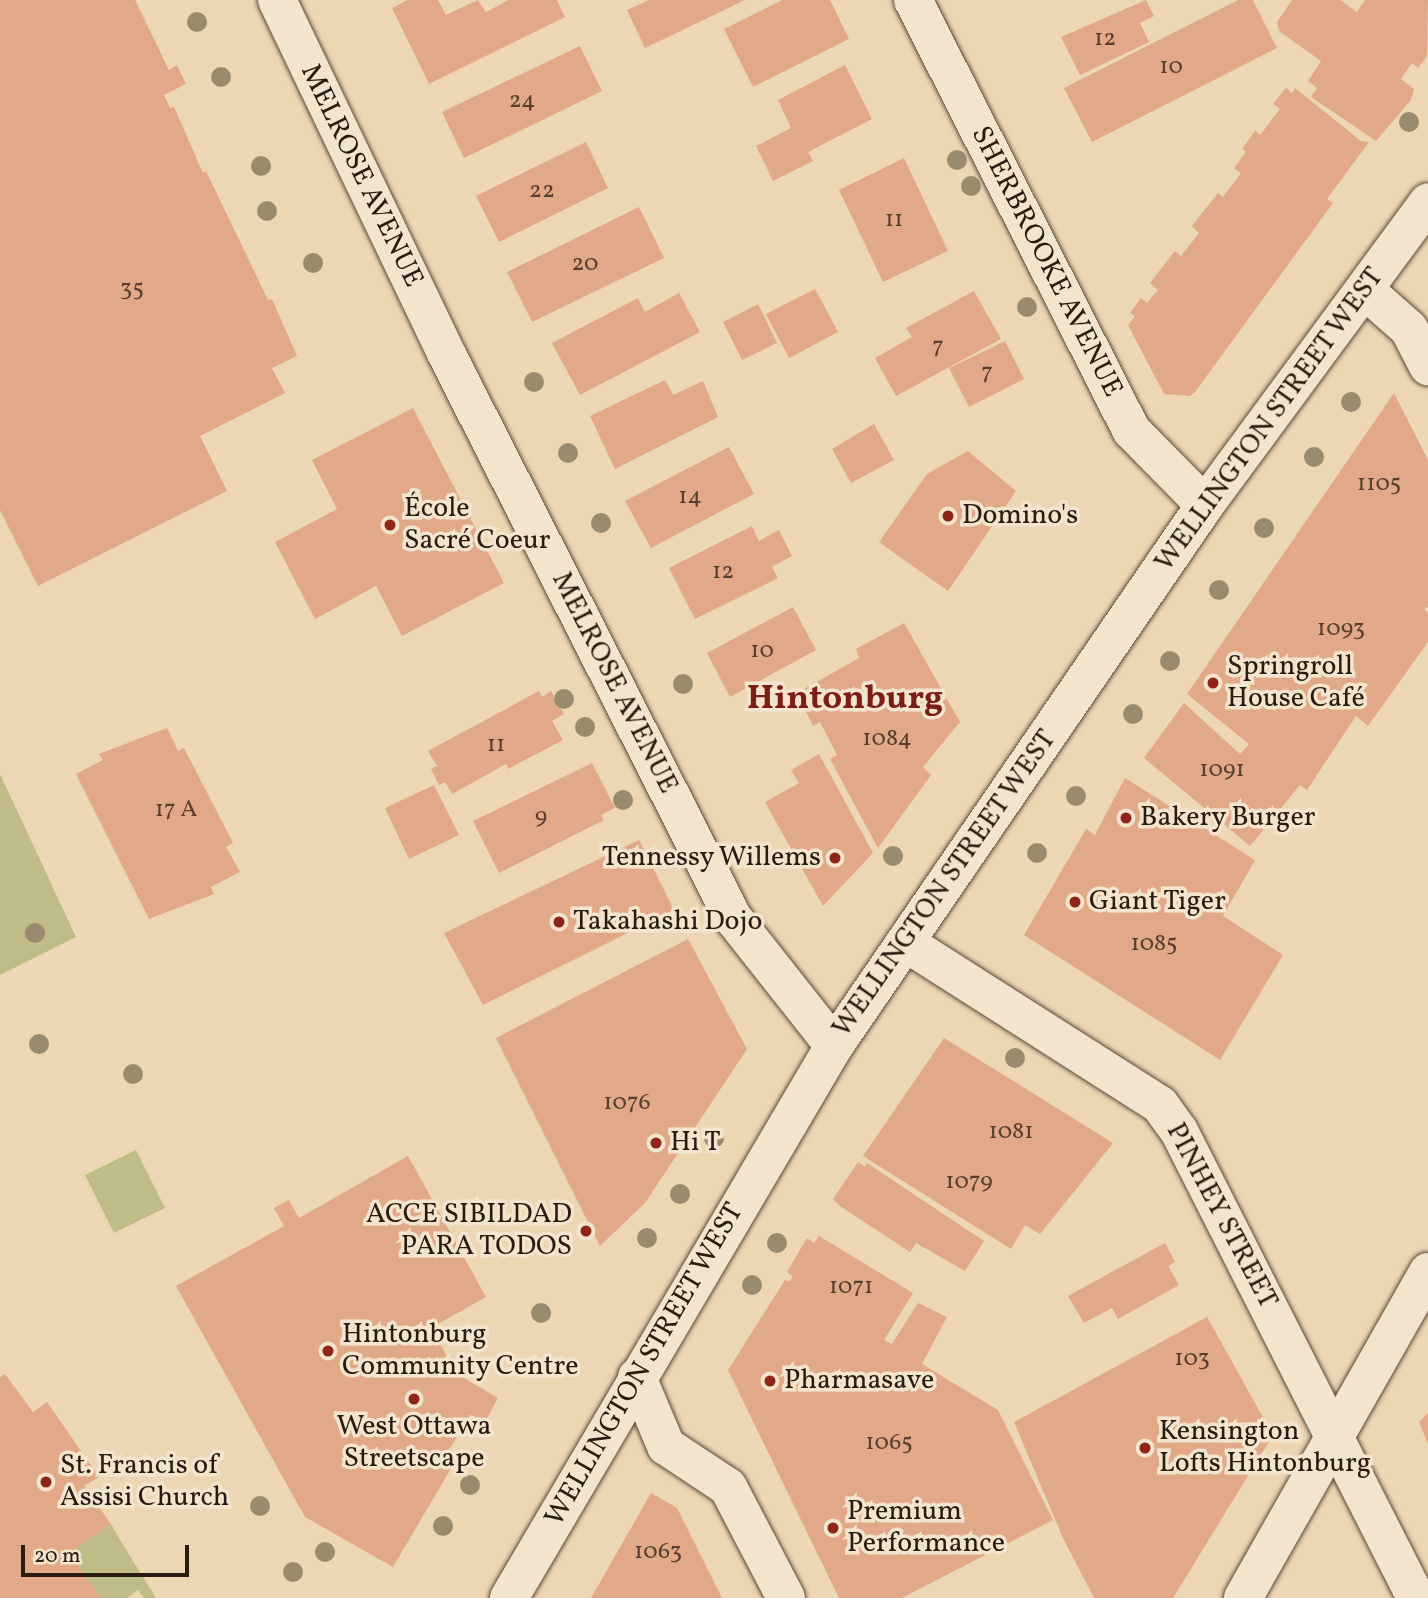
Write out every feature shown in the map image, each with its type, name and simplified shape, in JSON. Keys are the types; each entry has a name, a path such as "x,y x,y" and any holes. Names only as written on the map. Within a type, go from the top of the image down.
{"street":[{"name":"MELROSE AVENUE","path":"277,0 446,353 733,918 834,1046"},
{"name":"SHERBROOKE AVENUE","path":"913,0 1131,430 1205,505"},
{"name":"WELLINGTON STREET WEST","path":"509,1598 834,1046 1205,505 1366,291 1428,202"},
{"path":"1366,291 1409,329 1428,366"},
{"name":"PINHEY STREET","path":"906,943 1160,1105 1179,1131 1416,1598"},
{"path":"1243,1598 1428,1272"},
{"path":"637,1377 666,1446 727,1487 786,1598"}],"shaded area":[{"path":"0,774 76,937 0,975"},
{"path":"136,1150 165,1208 114,1233 85,1175"},
{"path":"111,1524 156,1598 144,1598 138,1590 127,1598 101,1598 69,1553"}],"building":[{"path":"0,0 135,0 169,70 177,65 186,84 164,95 170,108 174,107 203,173 206,171 268,300 272,299 297,356 272,368 285,393 200,436 227,491 38,586 0,510"},
{"path":"408,0 438,0 446,15 478,0 486,12 509,0 557,0 565,17 429,84 392,8"},
{"path":"649,0 745,0 645,48 627,10"},
{"path":"782,0 830,0 849,39 753,87 724,29"},
{"path":"1146,0 1154,16 1140,23 1149,42 1080,75 1061,37"},
{"path":"1238,0 1253,0 1277,48 1092,142 1064,88"},
{"path":"1292,0 1340,0 1357,12 1365,0 1428,0 1427,56 1418,68 1412,63 1401,79 1414,89 1411,100 1376,141 1311,97 1317,88 1308,81 1321,61 1279,31 1277,22"},
{"path":"580,46 602,91 464,158 442,112"},
{"path":"845,65 872,119 808,152 813,161 773,181 756,146 791,128 778,100"},
{"path":"1286,88 1292,93 1295,88 1361,141 1369,142 1327,199 1333,203 1195,392 1190,396 1164,394 1128,325 1135,316 1130,313 1141,298 1147,303 1158,290 1150,283 1175,251 1181,256 1199,233 1192,226 1218,193 1223,197 1241,173 1234,168 1246,152 1242,149 1255,131 1260,135 1280,109 1273,104"},
{"path":"586,142 608,188 499,242 476,196"},
{"path":"904,158 948,251 883,282 839,190"},
{"path":"639,207 664,258 532,322 507,272"},
{"path":"815,289 838,332 789,358 766,314"},
{"path":"974,291 1001,339 896,396 875,358 912,337 906,328"},
{"path":"679,293 700,332 580,395 552,343 638,298 645,312"},
{"path":"758,304 777,343 742,360 723,322"},
{"path":"1005,341 1024,379 969,407 949,368"},
{"path":"665,380 673,395 703,381 718,417 615,469 590,416"},
{"path":"1394,393 1428,460 1428,607 1424,609 1428,613 1428,642 1368,726 1356,716 1307,790 1300,785 1250,846 1144,758 1184,703 1240,754 1249,744 1187,694"},
{"name":"École Sacré Coeur","path":"413,408 504,583 402,636 376,586 315,619 275,542 337,509 312,460"},
{"path":"874,424 894,460 851,483 832,449"},
{"path":"729,447 754,494 651,548 625,501"},
{"name":"Domino's","path":"968,451 1016,491 948,591 879,542 927,474"},
{"path":"752,526 759,541 779,530 792,556 772,567 778,578 695,619 669,568"},
{"path":"793,607 816,650 730,697 707,653"},
{"path":"904,623 960,722 923,767 931,775 878,848 830,759 837,755 820,722 813,726 797,693 859,658 856,649"},
{"path":"539,691 542,697 551,691 564,714 552,721 563,740 508,769 506,764 452,794 445,782 439,785 431,769 437,766 428,751"},
{"path":"167,728 178,751 184,748 233,843 226,847 240,872 211,887 214,894 149,919 76,774 103,760 99,754"},
{"path":"819,754 873,853 823,906 765,802 799,783 791,770"},
{"path":"592,763 615,808 601,815 604,820 499,873 473,821"},
{"path":"1125,778 1255,860 1223,916 1283,955 1220,1060 1024,935 1086,829 1095,835"},
{"path":"434,785 459,835 409,859 385,808"},
{"name":"Takahashi Dojo","path":"639,840 674,910 483,1005 444,933"},
{"path":"688,939 747,1049 645,1203 600,1246 496,1038"},
{"path":"944,1038 1113,1143 1040,1234 1025,1225 1011,1249 863,1156"},
{"name":"Hintonburg Community Centre","path":"408,1156 486,1297 431,1328 457,1374 498,1398 486,1420 470,1415 443,1460 453,1465 393,1567 305,1517 176,1286 284,1226 274,1208 289,1200 299,1218"},
{"path":"858,1162 865,1167 867,1163 984,1241 965,1271 916,1243 910,1252 833,1199"},
{"path":"819,1236 913,1293 884,1340 892,1344 918,1303 947,1317 922,1364 998,1410 1053,1520 902,1598 839,1598 728,1370 785,1280 789,1282 793,1276 787,1272 807,1238 814,1243"},
{"path":"1165,1243 1175,1262 1168,1266 1179,1285 1118,1319 1112,1308 1084,1323 1068,1296"},
{"name":"Kensington Lofts Hintonburg","path":"1207,1317 1273,1435 1173,1598 1094,1598 1063,1538 1014,1422"},
{"name":"St. Francis of Assisi Church","path":"5,1374 33,1412 47,1402 99,1477 84,1486 111,1524 69,1553 101,1598 0,1598 0,1377"},
{"path":"1428,1413 1428,1444 1419,1422"},
{"path":"651,1493 677,1508 722,1598 591,1598"}],"place":[{"name":"Domino's","path":"948,516"},
{"name":"École Sacré Coeur","path":"390,525"},
{"name":"Springroll House Café","path":"1213,683"},
{"name":"Bakery Burger","path":"1126,818"},
{"name":"Tennessy Willems","path":"835,858"},
{"name":"Giant Tiger","path":"1075,902"},
{"name":"Takahashi Dojo","path":"559,922"},
{"name":"Hi T","path":"656,1143"},
{"name":"ACCE SIBILDAD PARA TODOS","path":"586,1231"},
{"name":"Hintonburg Community Centre","path":"328,1351"},
{"name":"Pharmasave","path":"770,1381"},
{"name":"West Ottawa Streetscape","path":"414,1399"},
{"name":"Kensington Lofts Hintonburg","path":"1145,1448"},
{"name":"St. Francis of Assisi Church","path":"46,1482"},
{"name":"Premium Performance","path":"833,1528"}],"district":[{"name":"Hintonburg","path":"845,699"}]}
